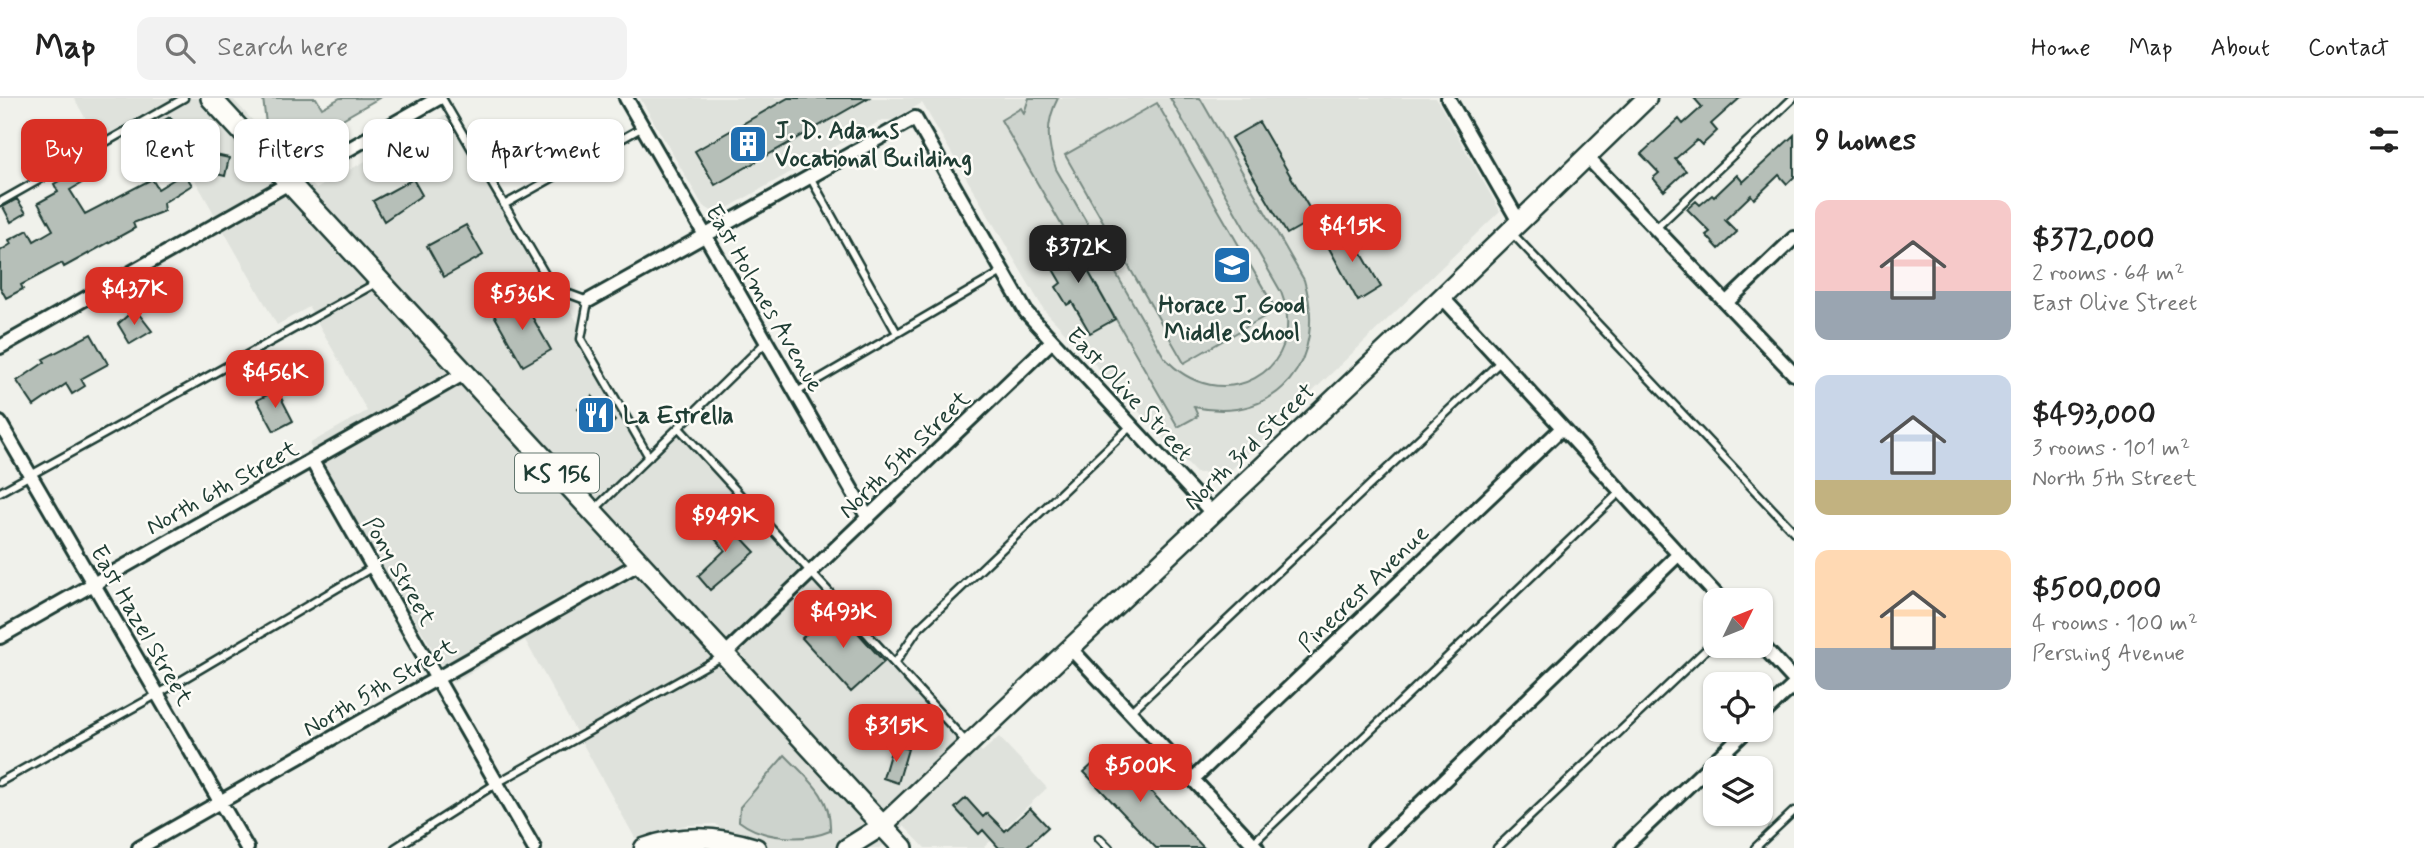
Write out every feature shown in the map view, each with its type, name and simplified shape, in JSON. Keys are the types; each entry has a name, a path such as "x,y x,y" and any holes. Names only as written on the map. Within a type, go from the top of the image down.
{"main road":[{"name":"KS 156","path":"211,98 902,848"},
{"name":"North 3rd Street","path":"848,848 882,826 969,745 1442,297 1647,98"},
{"path":"644,848 663,841 698,836 756,848"}],"street":[{"path":"0,347 440,98"},
{"name":"East Holmes Avenue","path":"626,98 868,518"},
{"path":"1448,98 1514,225"},
{"name":"East Olive Street","path":"810,177 915,118 1026,312 1213,514"},
{"path":"1586,156 1793,372"},
{"path":"588,301 810,177"},
{"path":"1727,302 1794,238"},
{"path":"1442,297 1710,588"},
{"name":"North 5th Street","path":"724,655 1051,342"},
{"name":"North 6th Street","path":"0,638 465,373"},
{"name":"East Hazel Street","path":"0,423 247,848"},
{"name":"Pinecrest Avenue","path":"1193,779 1562,428"},
{"name":"Pony Street","path":"312,461 534,848"},
{"path":"1374,848 1679,554"},
{"name":"North 5th Street","path":"139,848 640,563"},
{"path":"1071,649 1254,846"},
{"path":"1773,658 1794,683 1773,704"},
{"path":"1623,848 1734,742"}],"lane":[{"path":"0,202 184,98"},
{"path":"440,98 553,288 588,301 581,339 649,457"},
{"path":"1656,228 1793,98"},
{"path":"504,205 643,127"},
{"path":"810,177 897,333"},
{"path":"1514,225 1794,532"},
{"path":"795,393 1003,272"},
{"path":"0,492 380,281"},
{"path":"593,512 766,342"},
{"path":"1130,712 1501,361"},
{"path":"895,663 918,629 1131,426"},
{"path":"678,428 969,745"},
{"path":"1254,846 1621,491"},
{"path":"0,782 158,694 373,567"},
{"path":"1497,848 1703,652"},
{"path":"395,848 497,783 724,655"},
{"path":"1755,848 1794,811"},
{"path":"1099,838 1109,848"}],"shaded area":[{"path":"74,98 232,98 251,119 234,119 234,182 310,182 316,189 328,182 349,182 349,170 363,162 363,182 453,182 453,119 439,119 455,110 467,131 467,182 496,182 655,457 687,427 982,752 999,737 1047,788 983,848 925,848 904,826 880,848 738,848 716,824 687,825 635,838 525,640 453,683 309,444 367,411 309,307 277,325 196,182 220,182 220,119 121,119 121,140 107,148 107,119 86,119"},
{"path":"263,98 316,98 322,108 340,98 379,98 342,119 265,119"},
{"name":"Horace J. Good Middle School","path":"640,98 1436,98 1500,211 1229,472 1196,473 1044,310 922,103 892,120 882,120 717,214 703,206"},
{"path":"1029,98 1058,98 1049,125 1056,169 1164,357 1186,376 1210,385 1233,385 1255,378 1272,364 1284,345 1287,320 1281,292 1170,98 1200,98 1304,280 1310,309 1309,336 1302,360 1290,380 1272,396 1250,406 1224,410 1194,407 1198,416 1178,427 1001,120 1021,108 1024,113"},
{"path":"1157,103 1276,310 1184,363 1065,155"},
{"path":"785,755 810,780 823,798 830,819 830,831 808,837 783,837 759,832 739,821 740,807"}],"building":[{"name":"J. D. Adams Vocational Building","path":"788,98 868,98 715,185 695,151"},
{"path":"1694,98 1740,98 1711,124 1717,131 1702,145 1697,140 1675,159 1686,171 1664,191 1653,178 1659,173 1641,154 1679,119 1683,124 1702,107"},
{"path":"1259,122 1315,218 1287,234 1231,138"},
{"path":"1794,135 1794,177 1787,184 1779,175 1754,199 1751,195 1725,220 1737,232 1719,249 1706,235 1710,232 1687,209 1696,201 1700,205 1712,195 1714,197 1737,175 1743,182"},
{"path":"220,156 229,158 225,176 220,175"},
{"path":"84,182 70,190 85,214 146,182 154,182 158,189 169,182 190,182 192,185 163,203 164,211 133,223 135,228 64,267 62,263 21,285 23,289 6,298 0,287 0,251 11,244 9,240 28,230 34,241 53,230 38,203 58,192 54,184"},
{"path":"408,182 415,182 422,195 384,221 373,201"},
{"path":"17,199 26,213 11,222 3,207"},
{"path":"466,225 483,255 444,277 427,246"},
{"path":"1346,226 1381,287 1358,301 1324,239"},
{"path":"1069,237 1115,319 1090,333 1072,302 1067,305 1056,287 1061,283 1043,252"},
{"path":"522,299 551,350 523,366 494,315"},
{"path":"135,309 152,331 130,344 118,324"},
{"path":"91,334 108,364 81,379 85,386 72,394 66,384 34,406 17,381 45,362 43,359"},
{"path":"277,390 293,421 274,431 257,400"},
{"name":"La Estrella","path":"592,396 615,421 601,434 578,409"},
{"path":"722,517 755,552 710,590 698,576 725,550 707,530"},
{"path":"835,607 884,662 851,692 802,638"},
{"path":"893,744 908,749 898,783 883,778"},
{"path":"1105,753 1112,760 1117,755 1204,848 1156,848 1084,772"},
{"path":"966,798 983,817 987,813 1005,831 1030,808 1048,827 1025,848 999,848 983,830 979,834 955,808"}],"place":[{"name":"J. D. Adams Vocational Building","path":"748,144"},
{"name":"Horace J. Good Middle School","path":"1232,265"},
{"name":"La Estrella","path":"596,415"}]}
